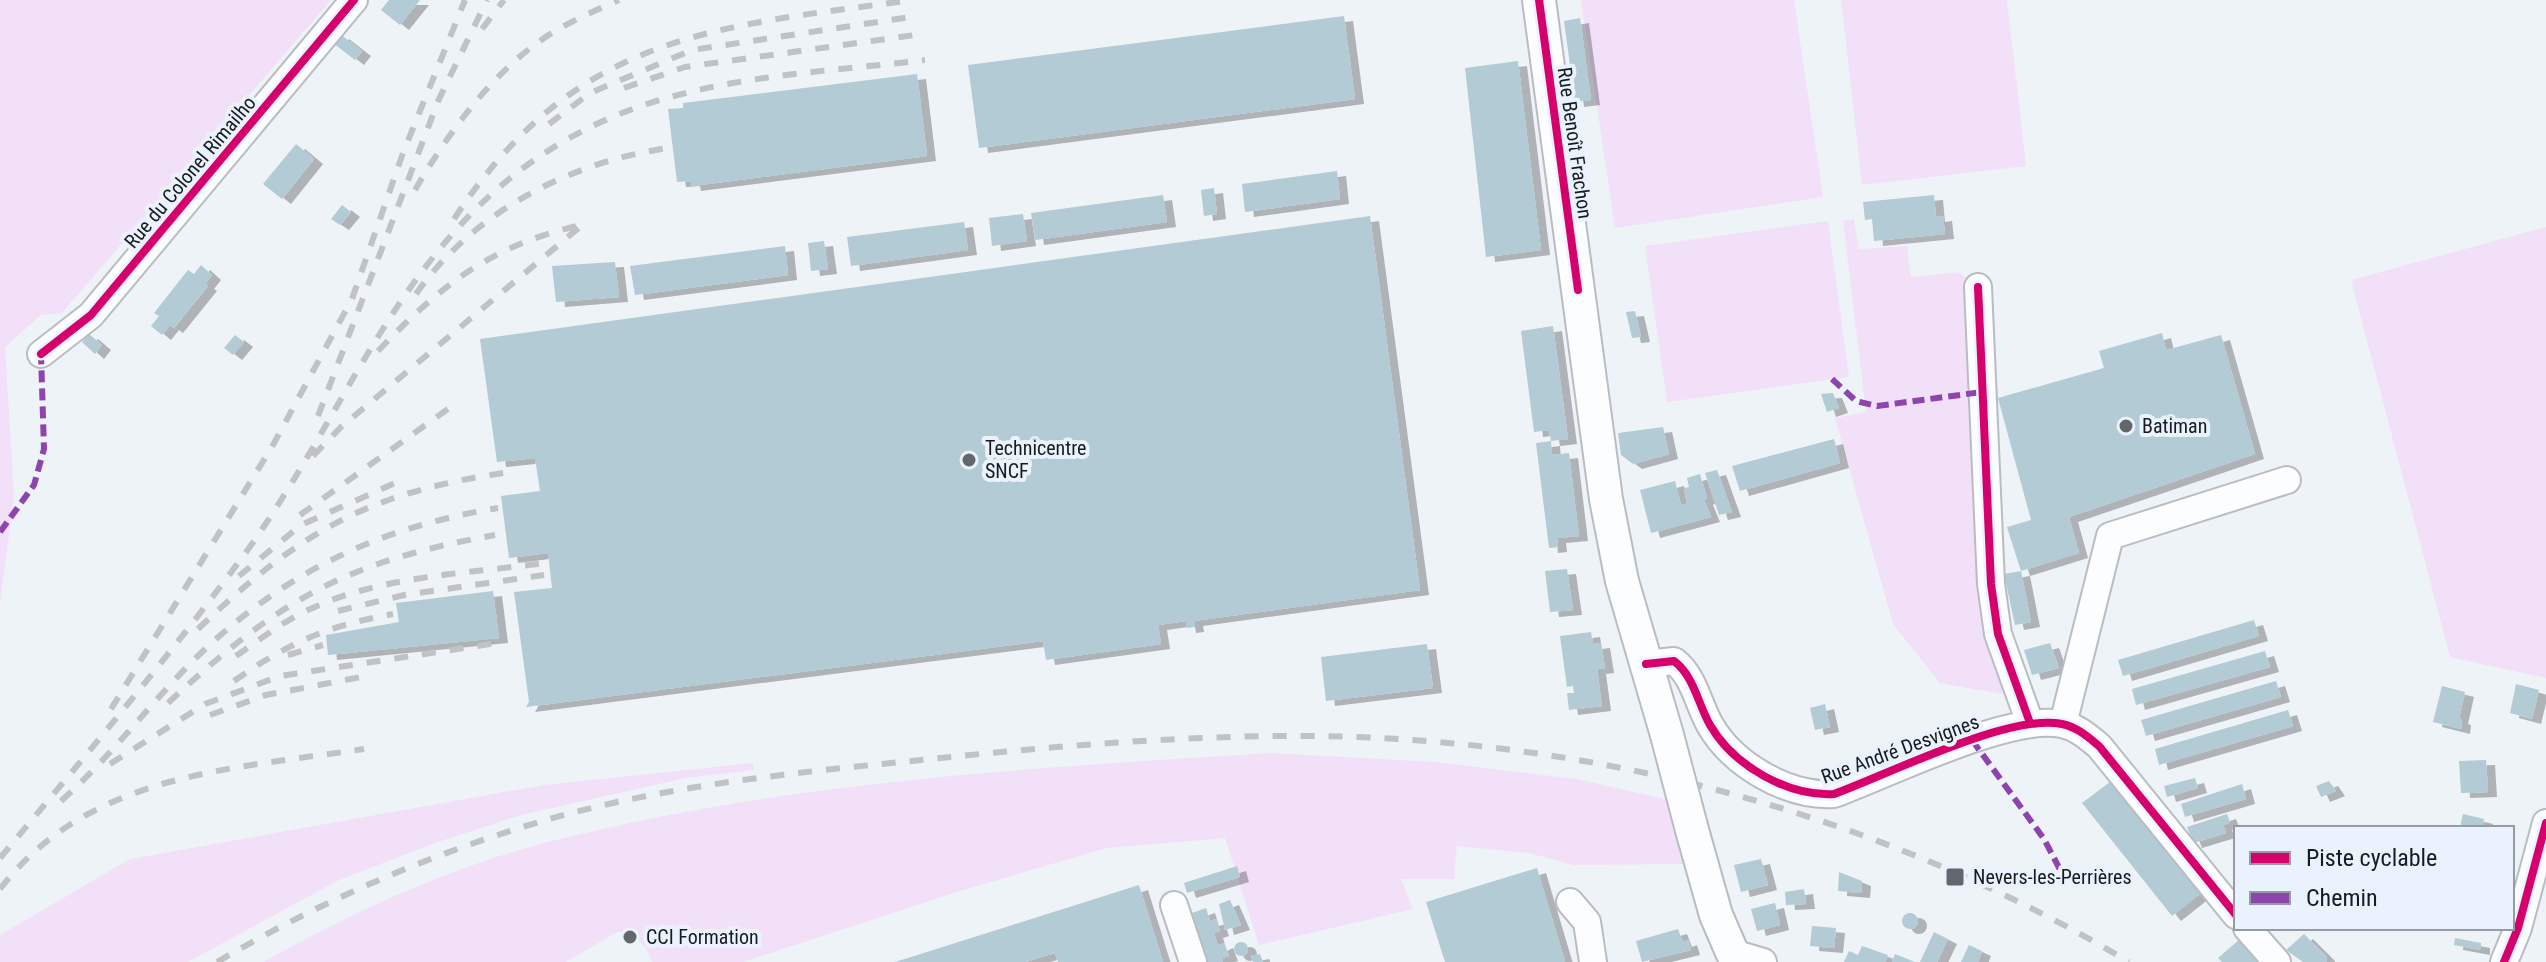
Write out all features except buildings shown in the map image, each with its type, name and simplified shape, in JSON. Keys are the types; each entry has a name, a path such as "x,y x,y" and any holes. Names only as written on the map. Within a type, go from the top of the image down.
{"main road":[{"name":"Rue Benoît Frachon","path":"1539,0 1606,499 1622,581 1716,915 1733,958"}],"street":[{"name":"Rue du Colonel Rimailho","path":"41,354 91,315 354,0"},
{"path":"1978,287 1991,584 1998,634 2030,723"},
{"path":"2063,724 2110,536 2287,480"},
{"name":"Rue André Desvignes","path":"1646,664 1674,661 1681,666 1711,727 1730,753 1753,770 1817,795 1834,794 2006,728 2030,723 2063,724 2083,732 2099,746 2234,913"},
{"path":"2504,962 2518,928 2546,823"},
{"path":"1570,902 1587,922 1593,962"},
{"path":"1174,905 1193,962"},
{"path":"2249,930 2277,962"}],"shaded area":[{"path":"0,0 331,0 62,313 41,315 5,347 14,496 0,604"},
{"path":"1581,0 1794,0 1823,197 1615,228"},
{"path":"1841,0 2007,0 2026,166 1862,185"},
{"path":"1854,219 1859,249 1907,246 1911,277 1960,272 1969,283 2013,696 1940,683 1893,624 1835,418 1866,412 1843,221"},
{"path":"1828,221 1849,377 1667,402 1645,246"},
{"path":"2546,227 2546,678 2450,657 2351,280"},
{"path":"1270,753 1435,762 1577,779 1665,799 1685,864 1573,865 1529,853 1457,846 1454,879 1401,879 1413,909 1259,945 1225,838 1107,848 960,891 743,962 652,962 639,941 617,932 566,962 264,962 335,924 445,875 521,849 647,819 735,803 913,780"},
{"path":"753,763 754,770 686,778 521,815 432,844 337,881 188,962 0,962 0,935 130,859 544,785"}],"railway":[{"path":"111,709 273,445 352,299 403,153 465,0"},
{"path":"318,416 439,99 487,0"},
{"path":"482,29 504,0"},
{"path":"415,190 474,103 511,64 552,33 619,0"},
{"path":"454,219 500,158 548,111 599,76 654,50 711,32 913,0"},
{"path":"549,124 590,93 692,50 917,16"},
{"path":"624,88 685,67 922,34"},
{"path":"0,858 155,670 244,555 284,495 394,312 434,256 480,205 535,159 601,122 639,107 679,95 760,79 925,60"},
{"path":"416,294 466,238 527,195 596,165 668,148"},
{"path":"378,351 422,307 467,272 517,245 577,226"},
{"path":"313,456 341,427 581,226"},
{"path":"300,515 452,406"},
{"path":"198,629 272,565 342,520 420,490 517,471"},
{"path":"239,576 301,525 395,483"},
{"path":"61,801 203,651 269,597 303,575 376,540 455,516 498,508"},
{"path":"168,703 245,637 316,590 396,558 495,535"},
{"path":"236,656 298,615 356,592 418,578 545,563"},
{"path":"338,611 404,595 544,575"},
{"path":"234,681 272,656 309,638 348,624 393,614"},
{"path":"110,764 205,704 280,676 497,643"},
{"path":"288,655 323,645"},
{"path":"210,715 266,695 361,677"},
{"path":"217,962 336,899 418,864 546,820 641,797 785,775 974,755 1149,741 1280,736 1391,739 1502,749 1612,766 1720,791 1827,823 1931,862 2032,909 2129,962"},
{"path":"0,889 36,850 76,821 119,799 166,783 214,772 364,749"}],"marked path":[{"path":"0,532 34,485 44,449 41,354"},
{"path":"1832,379 1856,401 1877,406 1982,392"},
{"path":"1972,740 2044,839 2065,879"}],"cycle path":[{"path":"41,354 91,315 354,0"},
{"path":"1539,0 1578,290"},
{"path":"1978,287 1991,584 1998,634 2030,723"},
{"path":"1646,664 1674,661 1691,682 1710,725 1733,753 1763,776 1816,794 1834,794 1949,747 2012,727 2040,723 2073,727 2099,746 2234,913"},
{"path":"2504,962 2518,928 2546,823"}],"place":[{"name":"Batiman","path":"2126,426"},
{"name":"Technicentre SNCF","path":"969,460"},
{"name":"Nevers-les-Perrières","path":"1955,877"},
{"name":"CCI Formation","path":"630,937"}]}
